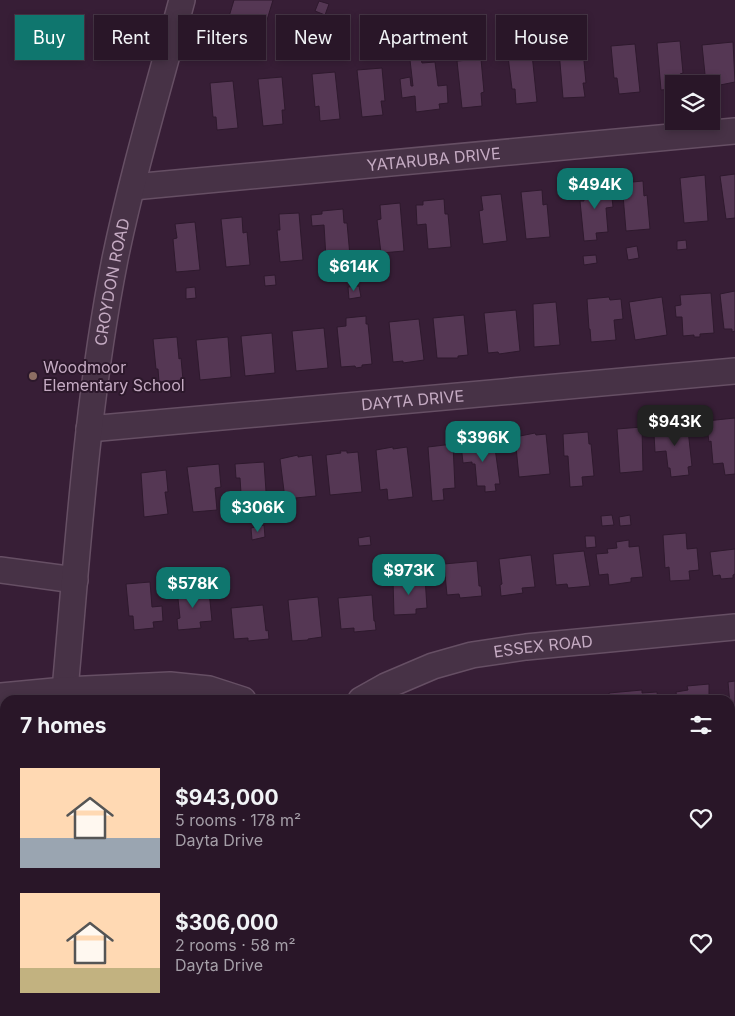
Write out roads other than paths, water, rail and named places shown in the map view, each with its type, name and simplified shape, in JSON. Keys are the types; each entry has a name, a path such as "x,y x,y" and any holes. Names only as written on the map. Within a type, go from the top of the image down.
{"street":[{"name":"CROYDON ROAD","path":"65,690 90,429 101,339 116,259 133,186 182,0"},
{"name":"YATARUBA DRIVE","path":"133,186 735,130"},
{"name":"DAYTA DRIVE","path":"90,429 735,372"},
{"path":"0,570 75,580"},
{"name":"ESSEX ROAD","path":"370,695 433,666 472,655 526,647 735,627"},
{"path":"11,695 170,684 209,689 228,695"}],"place":[{"name":"Woodmoor Elementary School","path":"33,376"}]}
